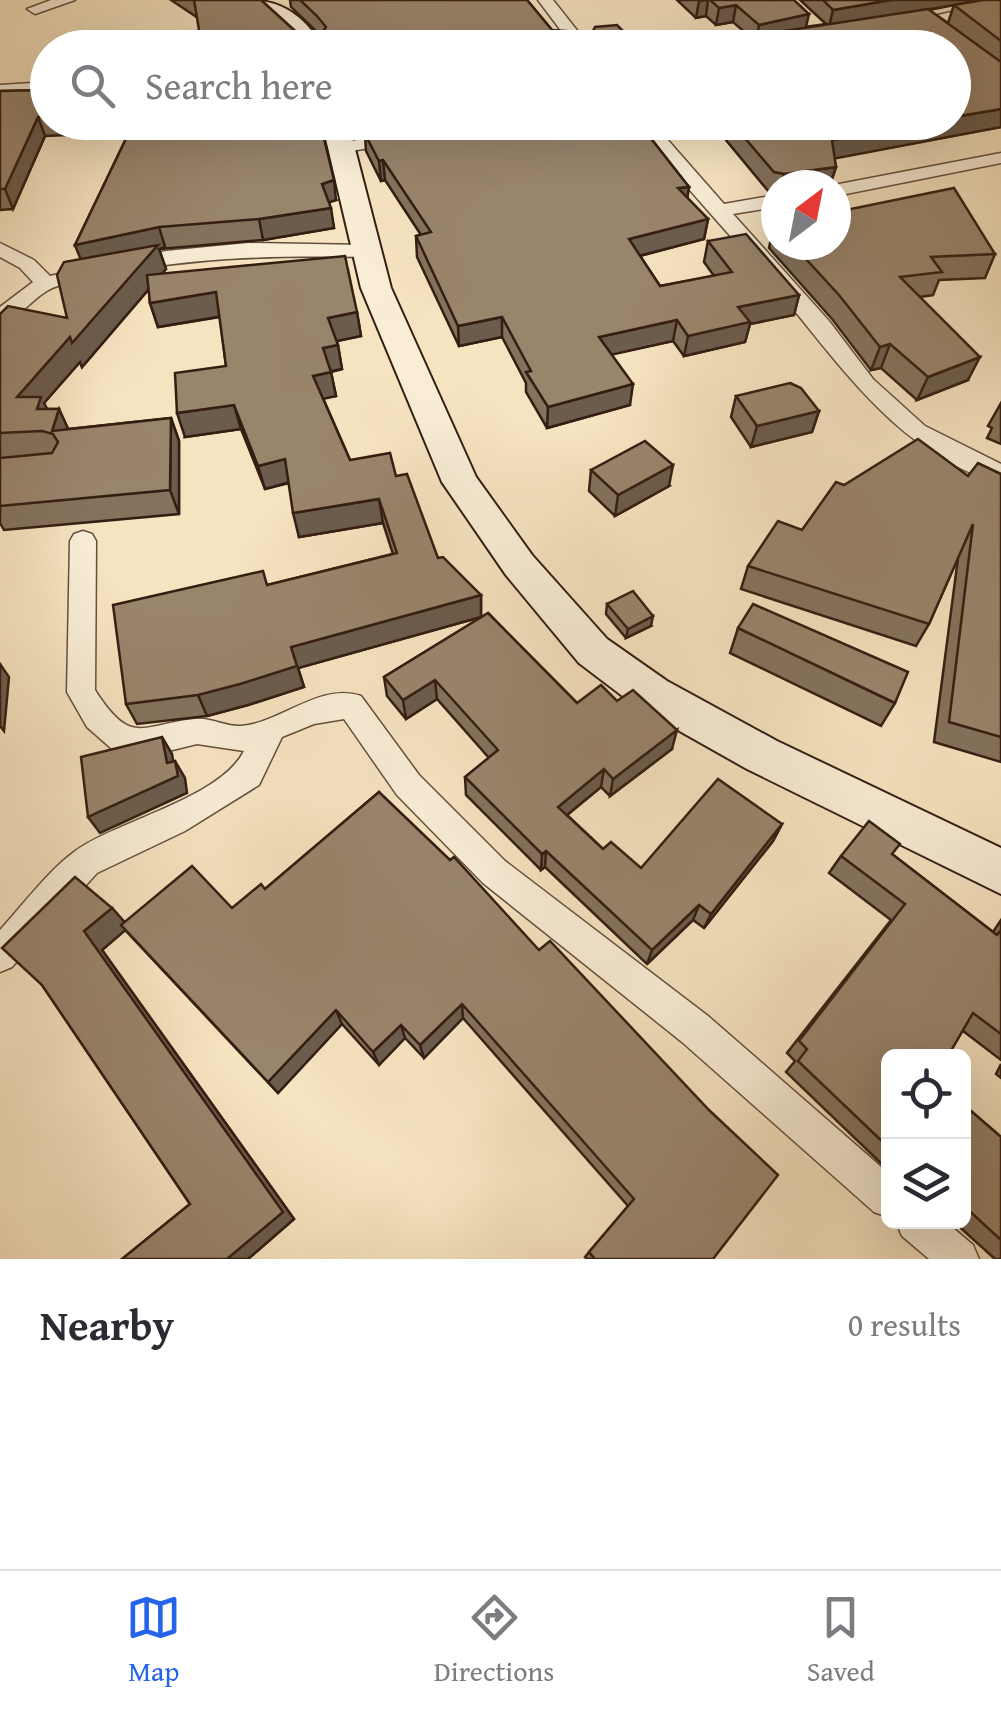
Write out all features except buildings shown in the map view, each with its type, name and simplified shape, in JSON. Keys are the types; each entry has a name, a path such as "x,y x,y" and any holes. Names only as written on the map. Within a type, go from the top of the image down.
{"street":[{"path":"35,9 68,0"},
{"path":"258,0 298,30"},
{"path":"545,0 569,30"},
{"path":"885,26 1001,6"},
{"path":"929,21 942,30"},
{"path":"810,23 818,30"},
{"path":"0,90 30,88"},
{"path":"338,140 366,251 423,402 460,482 519,564 593,650 652,694 746,746 1001,872"},
{"path":"658,140 821,326 865,384 917,432 1001,476"},
{"path":"851,187 1001,158"},
{"path":"722,210 761,204"},
{"path":"0,249 27,264 45,283"},
{"path":"0,316 45,283 166,256 248,249 366,251"},
{"path":"83,541 81,692 97,718 122,740 148,743 197,731 242,738 312,712 350,705 408,786 494,872 695,1029 881,1192"},
{"path":"0,955 86,862 174,821 248,776 270,730"},
{"path":"924,1229 959,1259"}]}
